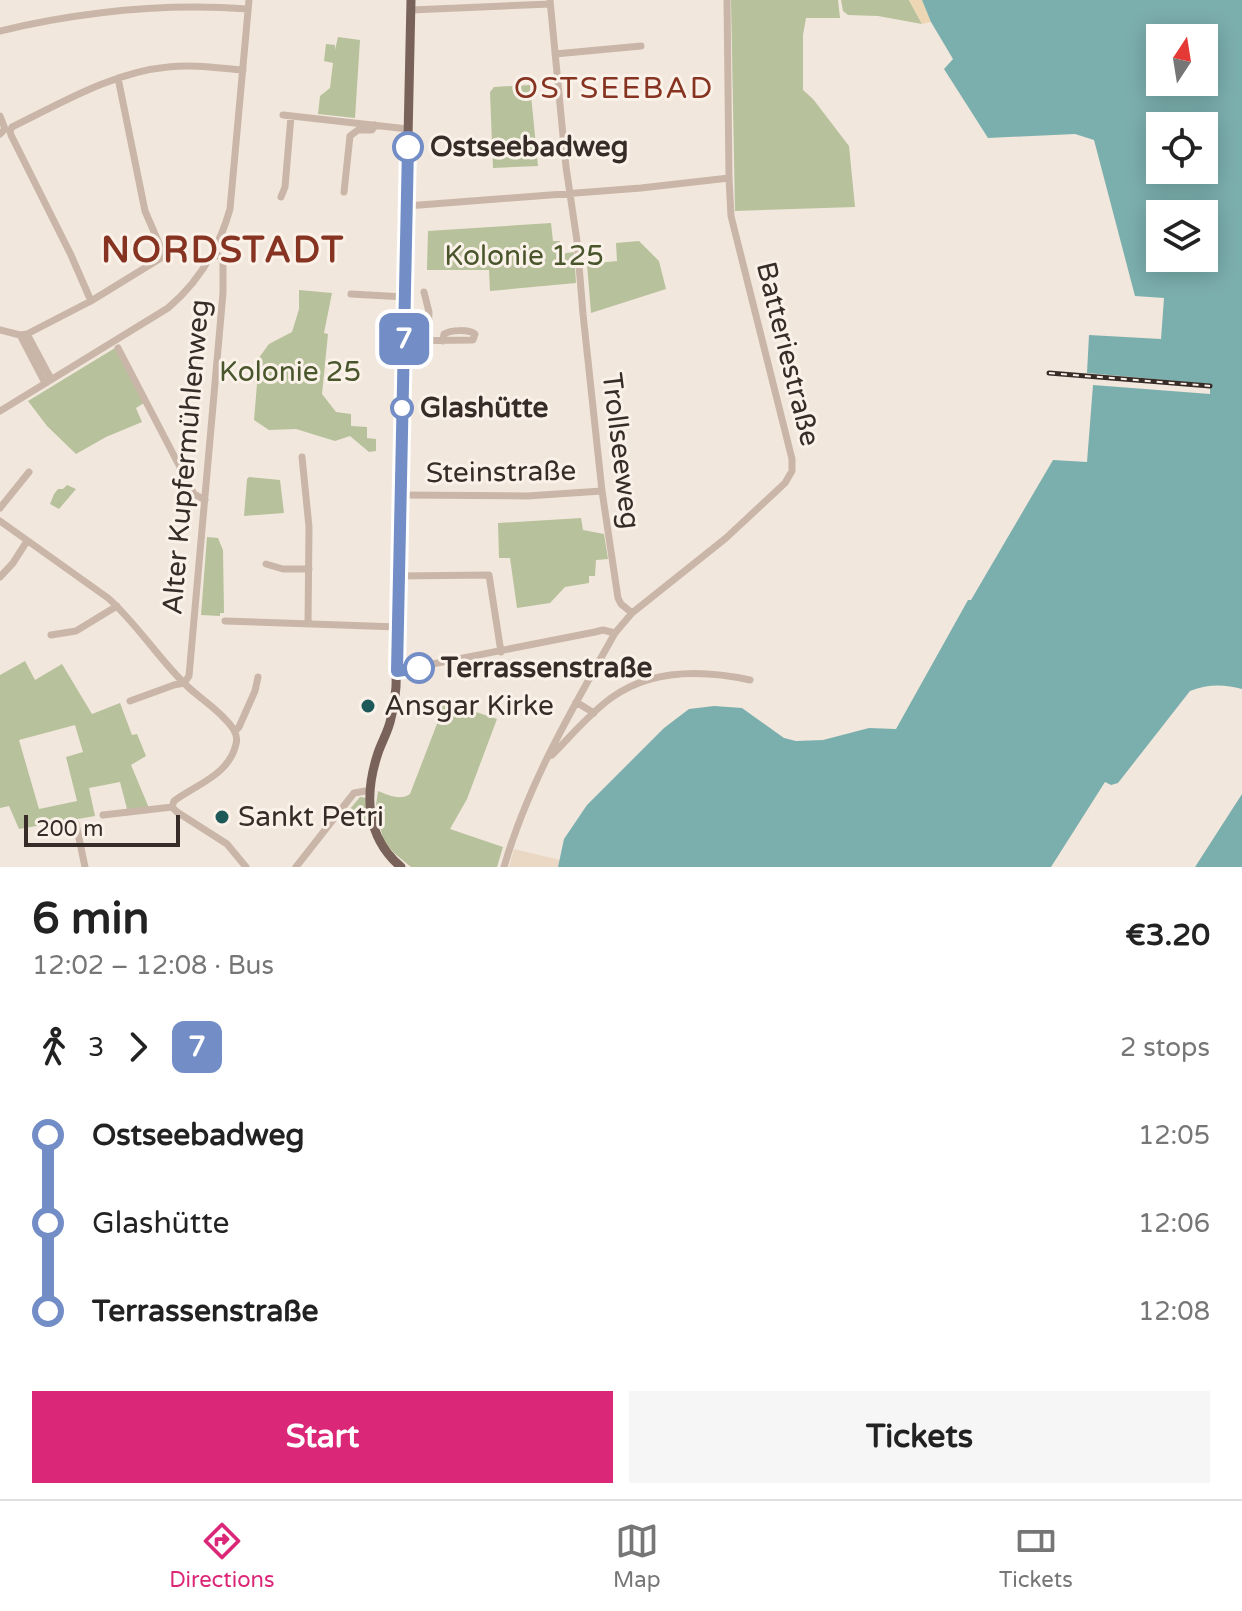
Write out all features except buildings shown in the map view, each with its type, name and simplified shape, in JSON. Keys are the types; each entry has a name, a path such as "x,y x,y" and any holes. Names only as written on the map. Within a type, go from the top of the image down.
{"main road":[{"path":"401,867 387,854 376,834 371,790 378,755 391,720 397,671 411,5"}],"street":[{"path":"407,206 729,178 727,0"},
{"path":"411,5 550,2"},
{"name":"Trollseeweg","path":"550,2 602,491 618,598 632,613"},
{"path":"0,31 72,17 249,5 230,209 225,228 203,270 168,308 0,411"},
{"path":"555,54 641,46"},
{"path":"5,132 118,78 168,67 243,70"},
{"path":"0,330 24,334 91,301 159,261 163,255 145,211 118,78"},
{"path":"0,116 5,132 71,255 91,301"},
{"path":"281,197 285,187 287,116 408,129"},
{"path":"344,192 350,136 358,130 372,130 375,125"},
{"name":"Batteriestraße","path":"632,613 733,532 785,483 792,471 792,459 731,216 729,178"},
{"name":"Alter Kupfermühlenweg","path":"184,683 189,676 223,293 223,262 214,252"},
{"path":"424,292 429,312 428,341"},
{"path":"351,294 405,297"},
{"path":"24,334 48,381"},
{"path":"404,340 443,341"},
{"path":"118,348 194,494 205,500"},
{"path":"302,457 309,527 308,624"},
{"path":"0,508 29,472"},
{"name":"Steinstraße","path":"400,495 541,496 602,491"},
{"path":"0,521 117,606 184,683 235,731 237,743 224,767 174,801 172,807"},
{"path":"0,577 27,541"},
{"path":"266,564 283,569 309,569"},
{"path":"399,576 489,575 501,652"},
{"path":"51,635 76,631 117,606"},
{"path":"504,867 523,809 545,762 615,633 632,613"},
{"path":"225,621 398,627"},
{"path":"397,671 603,630 615,633"},
{"path":"545,762 594,713 618,694 654,679 707,673 750,680"},
{"path":"235,731 255,691 258,677"},
{"path":"130,701 184,683"},
{"path":"576,702 594,713"},
{"path":"299,866 354,793 371,790"},
{"path":"103,815 172,807"},
{"path":"172,807 227,844 246,867"},
{"path":"76,824 85,867"}],"green space":[{"path":"731,0 838,0 840,18 806,18 803,90 849,146 855,207 735,211"},
{"path":"841,0 909,0 922,24 878,16 848,15 843,11"},
{"path":"338,37 360,40 355,118 318,114 320,96 330,88 333,63 324,61 326,44 335,45 335,50"},
{"path":"530,85 538,166 493,168 490,92 494,87"},
{"name":"Kolonie 125","path":"551,223 553,241 560,241 561,254 574,252 576,283 490,291 489,270 427,270 428,231"},
{"path":"639,241 659,261 666,289 591,313 587,264 617,261 616,243"},
{"name":"Kolonie 25","path":"299,290 332,293 324,333 328,334 322,394 336,412 351,414 351,426 367,427 367,438 376,439 376,451 369,452 350,436 335,441 296,429 269,430 254,420 257,384 252,380 255,363 269,344 292,332 299,309"},
{"path":"115,348 144,403 136,408 142,422 76,454 47,426 28,401"},
{"path":"249,477 280,480 284,513 244,516"},
{"path":"67,485 76,489 59,509 50,504 58,489"},
{"path":"581,518 583,530 604,534 608,559 596,560 595,576 589,576 589,583 565,587 550,603 517,608 510,558 499,558 498,523"},
{"path":"207,537 218,538 223,550 224,613 220,616 201,615"},
{"path":"25,661 35,680 62,664 92,714 120,703 132,735 137,734 146,756 131,765 149,808 127,809 120,782 89,788 95,816 19,829 9,806 0,808 0,675","holes":["75,725 83,752 66,757 77,801 39,809 19,740"]},
{"path":"452,704 497,719 467,799 450,829 503,847 497,867 411,867 383,840 376,805 378,791 398,797 410,794 440,716 440,706"},
{"path":"360,797 366,798 366,825 343,817"}],"sand":[{"path":"909,0 922,0 931,22 922,24"}],"shaded area":[{"path":"514,849 560,860 558,867 509,867"}],"water":[{"path":"922,0 1242,0 1242,689 1216,686 1190,691 1118,783 1111,785 1105,782 1051,867 558,867 564,839 587,805 664,728 689,709 714,706 742,708 784,738 796,741 823,740 869,728 896,729 968,600 971,600 1053,460 1087,462 1093,385 1210,394 1210,384 1087,373 1089,335 1161,339 1164,298 1135,296 1094,140 1075,134 988,138 944,69 953,59"},
{"path":"1242,794 1242,867 1195,867"}],"railway":[{"path":"1049,373 1210,386"}],"bus line":[{"name":"7","path":"408,147 397,671 419,668"}],"place":[{"name":"Ostseebadweg","path":"408,147"},
{"name":"Glashütte","path":"402,408"},
{"name":"Terrassenstraße","path":"419,668"},
{"name":"Ansgar Kirke","path":"368,706"},
{"name":"Sankt Petri","path":"222,817"}],"district":[{"name":"OSTSEEBAD","path":"614,88"},
{"name":"NORDSTADT","path":"223,250"}]}
